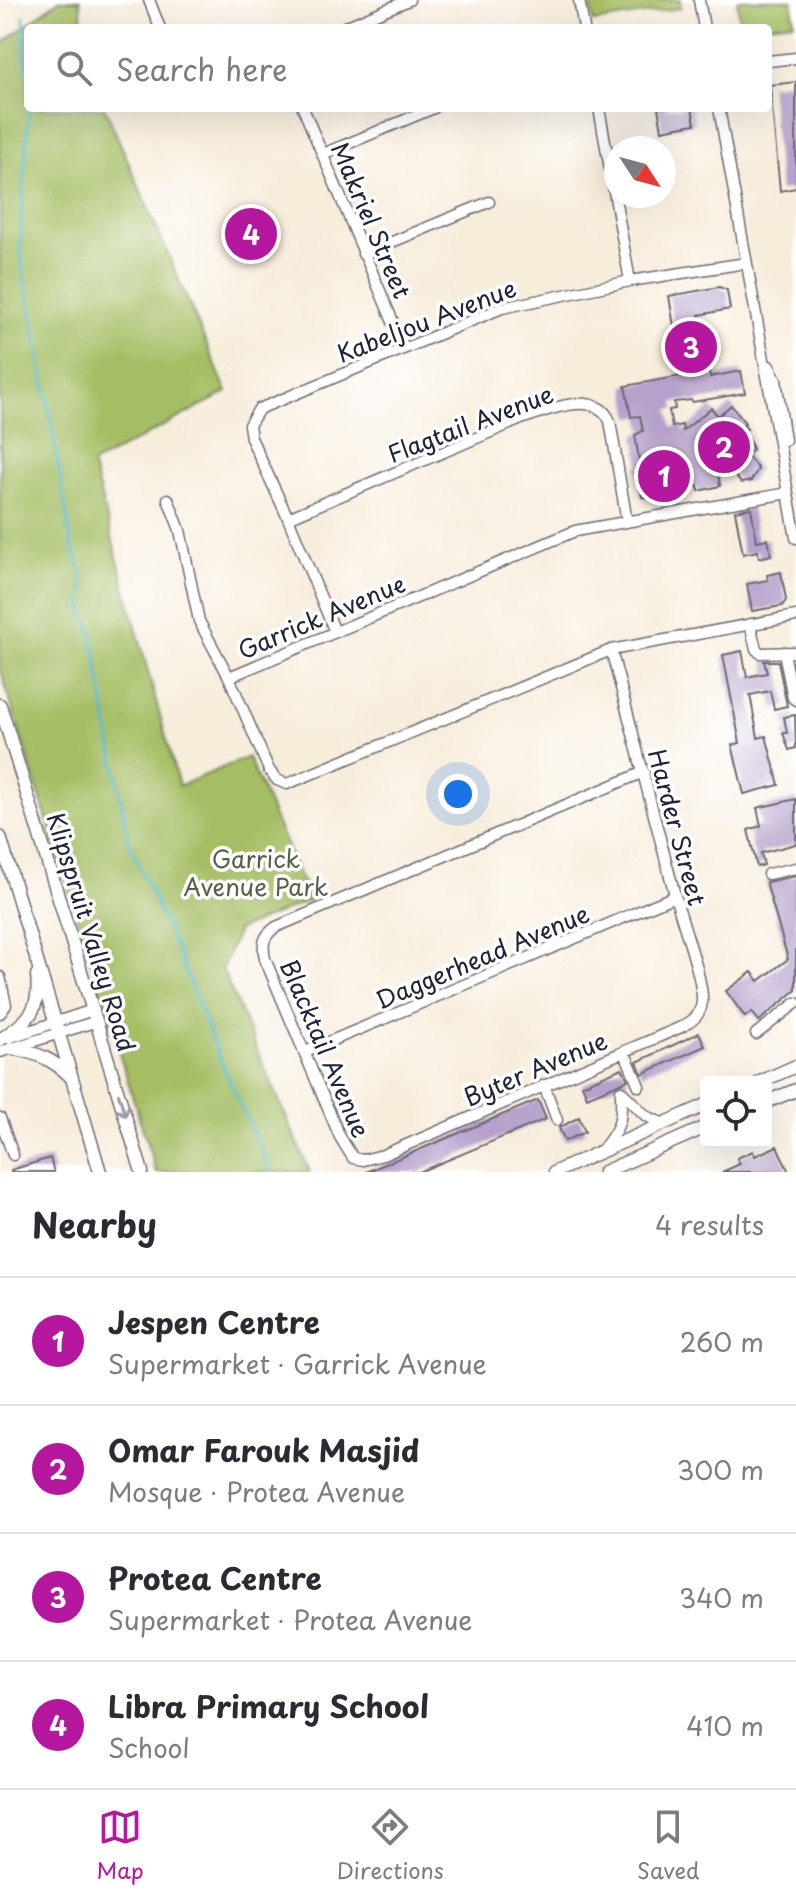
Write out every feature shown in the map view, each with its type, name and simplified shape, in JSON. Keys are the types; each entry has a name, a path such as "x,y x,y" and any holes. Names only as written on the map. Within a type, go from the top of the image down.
{"main road":[{"name":"Klipspruit Valley Road","path":"0,705 142,1172"},
{"path":"0,837 100,1172"},
{"path":"0,1040 24,1023 36,1005 39,996 33,945"},
{"path":"6,1050 45,1056 71,1077"},
{"path":"772,1077 796,1066"},
{"path":"772,1100 796,1090"},
{"path":"555,1172 700,1107"},
{"path":"604,1172 700,1130"}],"street":[{"path":"149,0 158,24"},
{"path":"352,24 409,0"},
{"path":"579,0 583,24"},
{"path":"699,0 703,24"},
{"path":"772,61 796,58"},
{"name":"Makriel Street","path":"305,112 404,348"},
{"path":"323,154 424,112"},
{"path":"600,112 630,281"},
{"path":"720,112 796,538"},
{"path":"363,254 489,202"},
{"name":"Kabeljou Avenue","path":"288,518 249,430 254,414 267,405 502,308 630,281 746,263"},
{"name":"Flagtail Avenue","path":"288,518 519,420 548,410 590,403 604,409 610,421 627,522"},
{"name":"Garrick Avenue","path":"788,493 567,534 229,677 269,770 277,780 287,784 611,650 796,616"},
{"path":"168,499 180,530 199,621 229,677"},
{"path":"288,518 335,632"},
{"path":"750,624 756,649 760,653 790,652 793,698 796,700"},
{"name":"Harder Street","path":"611,650 702,994 698,1014"},
{"name":"Blacktail Avenue","path":"383,1155 363,1160 349,1155 265,959 265,938 276,927 644,772"},
{"path":"768,874 796,868"},
{"name":"Daggerhead Avenue","path":"305,1052 675,896"},
{"path":"0,977 6,1005 0,1013"},
{"path":"756,1034 796,1003"},
{"name":"Byter Avenue","path":"383,1155 688,1024 698,1014"},
{"path":"6,1050 95,1016"},
{"path":"0,1040 58,1028"},
{"path":"624,1051 639,1086"},
{"path":"544,1085 557,1120"},
{"path":"603,1149 618,1131 622,1113 621,1091 639,1111 662,1123"},
{"path":"0,1118 13,1155"}],"green space":[{"path":"59,0 80,0 83,24 28,24"},
{"path":"590,0 680,0 681,8 593,22"},
{"path":"737,0 792,0 794,22 740,24"},
{"name":"Garrick Avenue Park","path":"24,27 24,112 107,112 227,392 92,464 179,786 248,757 310,900 238,930 222,969 310,1172 156,1172 0,668 0,45"}],"building":[{"path":"796,82 796,188 780,191 772,106 772,85"},
{"path":"659,112 693,112 695,124 662,130"},
{"path":"719,287 727,290 730,309 699,315 710,377 741,371 745,393 674,402 675,409 669,410 672,427 682,425 683,431 711,408 718,416 731,405 745,423 743,425 747,429 744,431 753,449 747,455 758,469 751,481 741,483 715,451 720,486 699,491 698,486 682,489 681,486 657,491 656,498 642,497 636,466 640,466 635,435 643,431 640,416 631,417 625,386 682,376 669,296"},
{"path":"751,508 757,541 768,539 771,555 759,558 758,551 743,554 735,511"},
{"path":"781,572 786,600 782,606 752,611 747,584 768,580 767,575"},
{"path":"742,651 747,677 767,673 764,661 778,661 787,706 774,709 770,691 750,695 758,738 766,736 779,785 744,794 732,745 740,743 723,655"},
{"path":"795,715 796,748 789,750 783,733 787,733 784,717"},
{"path":"796,799 796,844 761,853 764,865 757,867 748,830 761,826 757,808"},
{"path":"796,876 796,990 759,1021 752,1012 745,1017 726,991 752,972 759,981 788,959 766,882"},
{"path":"699,1033 705,1046 642,1074 637,1062"},
{"path":"622,1068 628,1080 587,1097 582,1085"},
{"path":"538,1100 546,1119 419,1172 366,1172"},
{"path":"579,1117 585,1132 565,1141 559,1128"},
{"path":"777,1146 789,1172 722,1172 740,1164 737,1158 753,1151 755,1156"},
{"path":"50,1158 54,1172 11,1172 11,1170"}],"waterway":[{"path":"24,16 24,24"},
{"path":"24,24 24,54"},
{"path":"29,112 20,241 23,271 71,542 84,582 84,616 90,625 128,840 178,953 221,1062 271,1172"}],"place":[{"name":"Libra Primary School","path":"251,234"},
{"name":"Protea Centre","path":"691,347"},
{"name":"Omar Farouk Masjid","path":"724,447"},
{"name":"Jespen Centre","path":"664,476"}]}
